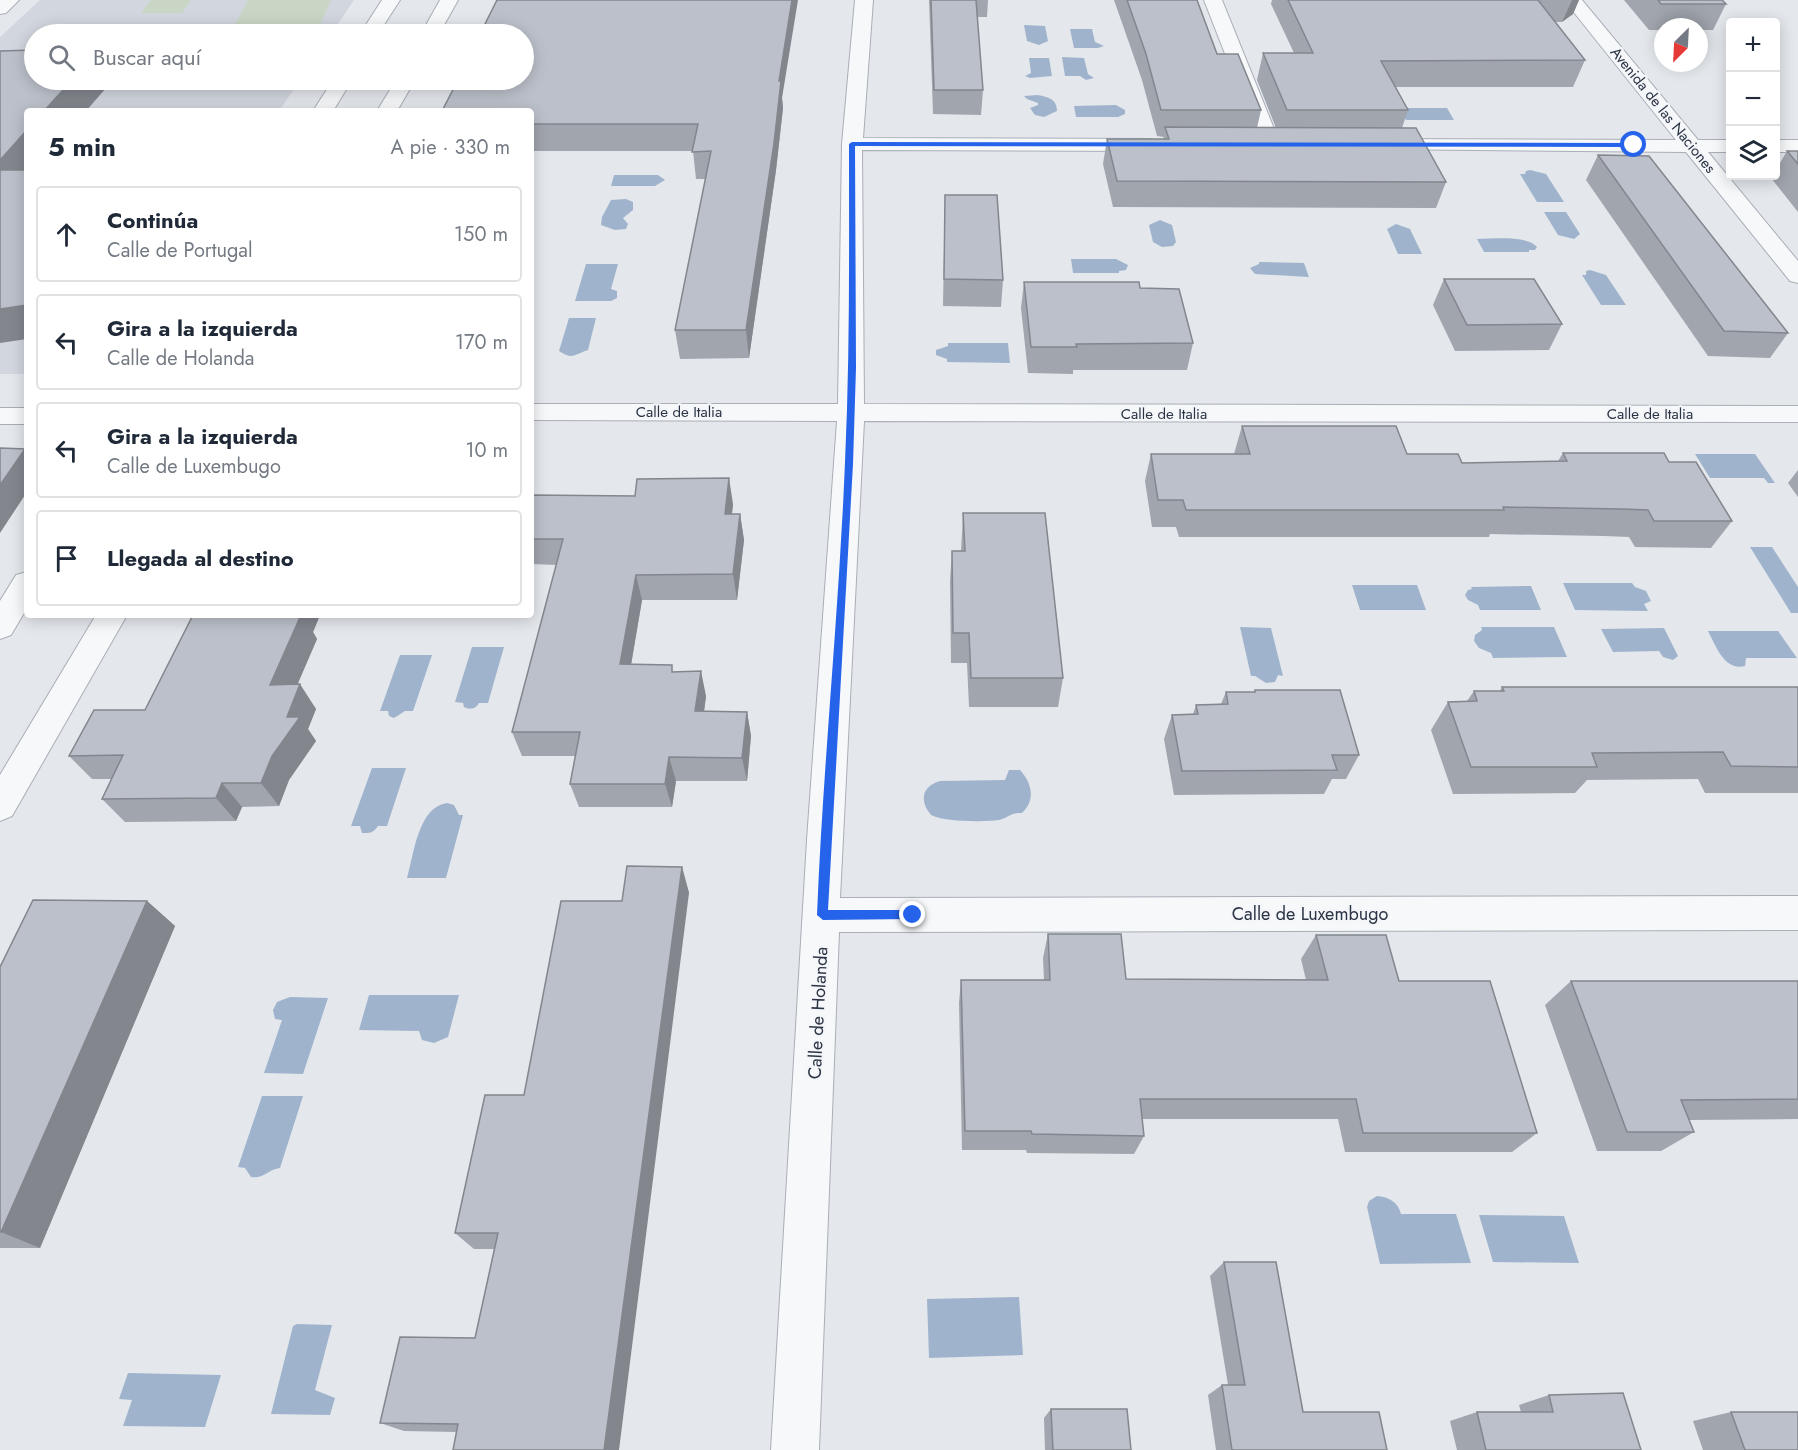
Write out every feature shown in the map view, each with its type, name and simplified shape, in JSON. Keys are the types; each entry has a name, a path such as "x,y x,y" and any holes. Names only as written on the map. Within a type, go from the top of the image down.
{"street":[{"path":"0,9 10,0"},
{"path":"375,24 391,0"},
{"path":"436,24 449,0"},
{"name":"Calle de Holanda","path":"795,1450 851,414 852,144 864,0"},
{"path":"1213,0 1271,146"},
{"name":"Avenida de las Naciones","path":"1573,0 1798,276"},
{"path":"325,108 336,90"},
{"path":"389,108 399,90"},
{"path":"852,144 1165,146"},
{"path":"1247,146 1294,146"},
{"path":"1364,146 1726,146"},
{"path":"1780,146 1798,146"},
{"name":"Calle de Italia","path":"534,412 1798,414"},
{"path":"0,416 24,416"},
{"path":"0,627 24,588"},
{"path":"0,806 110,618"},
{"name":"Calle de Luxembugo","path":"823,915 1798,913"}],"shaded area":[{"path":"40,0 354,0 338,24 24,24 24,90 293,90 281,108 24,108 24,374 0,374 0,37"}],"green space":[{"path":"151,0 191,0 182,13 141,13"},
{"path":"248,0 331,0 320,24 235,24"}],"water":[{"path":"1024,25 1045,26 1048,41 1039,45 1027,41"},
{"path":"1070,29 1092,29 1095,42 1104,46 1074,48"},
{"path":"1062,57 1084,58 1088,74 1094,78 1086,80 1080,76 1065,76"},
{"path":"1029,58 1049,58 1052,76 1030,78 1025,76 1031,73"},
{"path":"1038,95 1054,101 1057,111 1044,117 1035,115 1030,108 1038,103 1024,96"},
{"path":"1116,105 1125,110 1125,114 1118,117 1076,117 1074,106"},
{"path":"1400,108 1447,108 1454,120 1406,120"},
{"path":"1530,170 1546,174 1564,202 1537,202 1520,174 1525,174"},
{"path":"614,175 658,175 665,180 655,186 611,186"},
{"path":"626,199 633,202 633,210 623,218 628,224 626,229 615,230 601,225 602,217 611,200"},
{"path":"1544,212 1566,212 1580,234 1574,239 1558,235"},
{"path":"1160,220 1172,225 1176,242 1173,246 1162,247 1153,242 1149,225"},
{"path":"1396,224 1410,229 1422,254 1398,254 1387,229"},
{"path":"1477,239 1518,239 1537,247 1529,252 1484,252"},
{"path":"1071,259 1116,259 1128,265 1126,270 1119,271 1119,273 1073,273"},
{"path":"1259,262 1304,263 1309,277 1255,274 1250,268"},
{"path":"586,264 618,264 611,289 617,291 617,298 611,301 575,301"},
{"path":"1586,271 1606,275 1626,305 1601,305 1582,275 1586,275"},
{"path":"569,318 596,318 588,350 570,356 559,351"},
{"path":"948,343 1008,343 1010,363 947,362 947,359 936,355 936,350 948,346"},
{"path":"1695,454 1755,454 1775,483 1768,483 1764,478 1710,478"},
{"path":"1750,547 1772,547 1798,587 1798,613 1791,613"},
{"path":"1563,583 1632,583 1635,587 1646,591 1651,601 1644,604 1648,611 1575,610"},
{"path":"1352,585 1417,585 1426,610 1360,610"},
{"path":"1531,586 1541,610 1480,610 1478,605 1468,600 1465,595 1468,590 1472,589 1471,587"},
{"path":"1240,627 1271,628 1283,676 1278,675 1275,682 1266,683 1251,676"},
{"path":"1481,627 1554,627 1567,657 1493,658 1491,653 1479,648 1474,641 1475,635 1482,630"},
{"path":"1664,628 1678,656 1673,660 1663,657 1659,651 1613,652 1601,629"},
{"path":"1708,631 1778,631 1797,658 1746,658 1745,666 1731,665 1722,656"},
{"path":"472,647 504,647 488,703 479,703 471,709 464,707 463,703 455,702"},
{"path":"400,655 432,655 413,711 405,711 394,718 389,716 388,711 380,711"},
{"path":"372,768 406,768 387,826 378,826 371,832 362,833 360,826 351,826"},
{"path":"1009,770 1020,770 1030,786 1031,797 1022,813 1015,813 999,820 974,821 937,817 931,815 927,810 924,795 929,786 934,783 1005,780"},
{"path":"447,803 454,805 459,815 463,815 446,878 407,878 423,822 437,806"},
{"path":"369,995 459,995 448,1037 434,1043 422,1040 419,1031 359,1030"},
{"path":"290,997 328,998 303,1074 264,1073 282,1020 275,1019 273,1010 277,1002"},
{"path":"262,1096 303,1096 280,1168 259,1177 251,1177 245,1168 238,1167"},
{"path":"1377,1196 1392,1201 1398,1206 1401,1214 1456,1214 1471,1263 1380,1264 1367,1207 1369,1201"},
{"path":"1479,1215 1564,1216 1579,1263 1493,1262"},
{"path":"1019,1297 1023,1355 929,1358 927,1299"},
{"path":"297,1324 332,1325 315,1390 335,1398 330,1415 271,1414 293,1326"},
{"path":"128,1373 221,1375 205,1427 123,1426 132,1400 119,1399"}],"building":[{"path":"497,0 792,0 779,81 781,81 774,143 746,330 675,330 711,151 692,152 698,124 534,124 534,108 444,108 453,90 534,90 534,24 485,24"},
{"path":"931,0 976,0 983,90 934,90"},
{"path":"1127,0 1197,0 1217,54 1238,54 1261,110 1161,110 1146,54"},
{"path":"1288,0 1538,0 1585,60 1381,61 1408,110 1287,110 1263,53 1313,53"},
{"path":"1658,0 1722,0 1726,4 1661,4"},
{"path":"24,50 24,90 63,90 47,108 24,108 24,133 0,160 0,51"},
{"path":"1165,127 1416,128 1446,182 1117,181 1107,139 1169,139"},
{"path":"1787,151 1798,151 1798,164"},
{"path":"1598,155 1649,156 1788,333 1724,331"},
{"path":"0,170 24,170 24,305 0,309"},
{"path":"945,195 997,195 1003,280 944,279"},
{"path":"1444,279 1534,279 1562,324 1467,325"},
{"path":"1024,282 1139,282 1140,288 1179,289 1193,343 1076,344 1077,347 1031,347"},
{"path":"1242,426 1396,426 1407,454 1458,454 1462,463 1567,461 1563,453 1664,453 1669,462 1696,462 1732,521 1654,521 1648,510 1621,509 1503,507 1504,510 1186,510 1183,500 1158,500 1151,454 1250,454"},
{"path":"0,448 24,449 24,450 0,485"},
{"path":"729,478 725,514 740,514 733,574 636,575 620,664 672,665 672,672 701,671 695,711 747,712 742,758 669,757 665,784 570,784 580,732 512,732 563,539 534,539 534,495 635,496 637,479"},
{"path":"963,513 1045,513 1063,678 971,678 969,633 953,633 952,551 965,551"},
{"path":"191,618 300,618 270,685 300,684 287,717 300,717 272,756 261,783 222,783 216,798 102,799 123,755 69,756 94,710 145,710"},
{"path":"1502,687 1798,687 1798,767 1731,766 1723,752 1592,753 1597,767 1471,767 1448,702 1477,701 1474,691 1504,691"},
{"path":"1255,690 1340,690 1359,755 1332,755 1337,770 1182,771 1172,715 1198,714 1196,705 1228,704 1226,692 1255,692"},
{"path":"627,866 682,867 604,1450 453,1450 458,1424 380,1423 400,1337 475,1338 498,1233 455,1233 485,1095 524,1095 561,901 622,901"},
{"path":"33,900 147,901 0,1232 0,967"},
{"path":"1048,934 1121,934 1126,979 1328,980 1316,935 1386,935 1399,981 1490,981 1537,1133 1363,1133 1356,1099 1140,1099 1144,1136 1032,1134 1031,1131 965,1131 961,980 1050,980"},
{"path":"1571,981 1798,981 1798,1099 1681,1100 1694,1132 1627,1132"},
{"path":"1224,1262 1276,1262 1303,1412 1379,1412 1387,1450 1232,1450 1222,1385 1245,1385"},
{"path":"1623,1393 1641,1450 1486,1450 1477,1412 1553,1412 1549,1395"},
{"path":"1051,1409 1127,1409 1131,1450 1053,1450"},
{"path":"1731,1412 1798,1412 1798,1450 1745,1450"}],"route":[{"path":"913,915 823,915 825,840 849,464 852,368 852,144 1634,145"}]}
